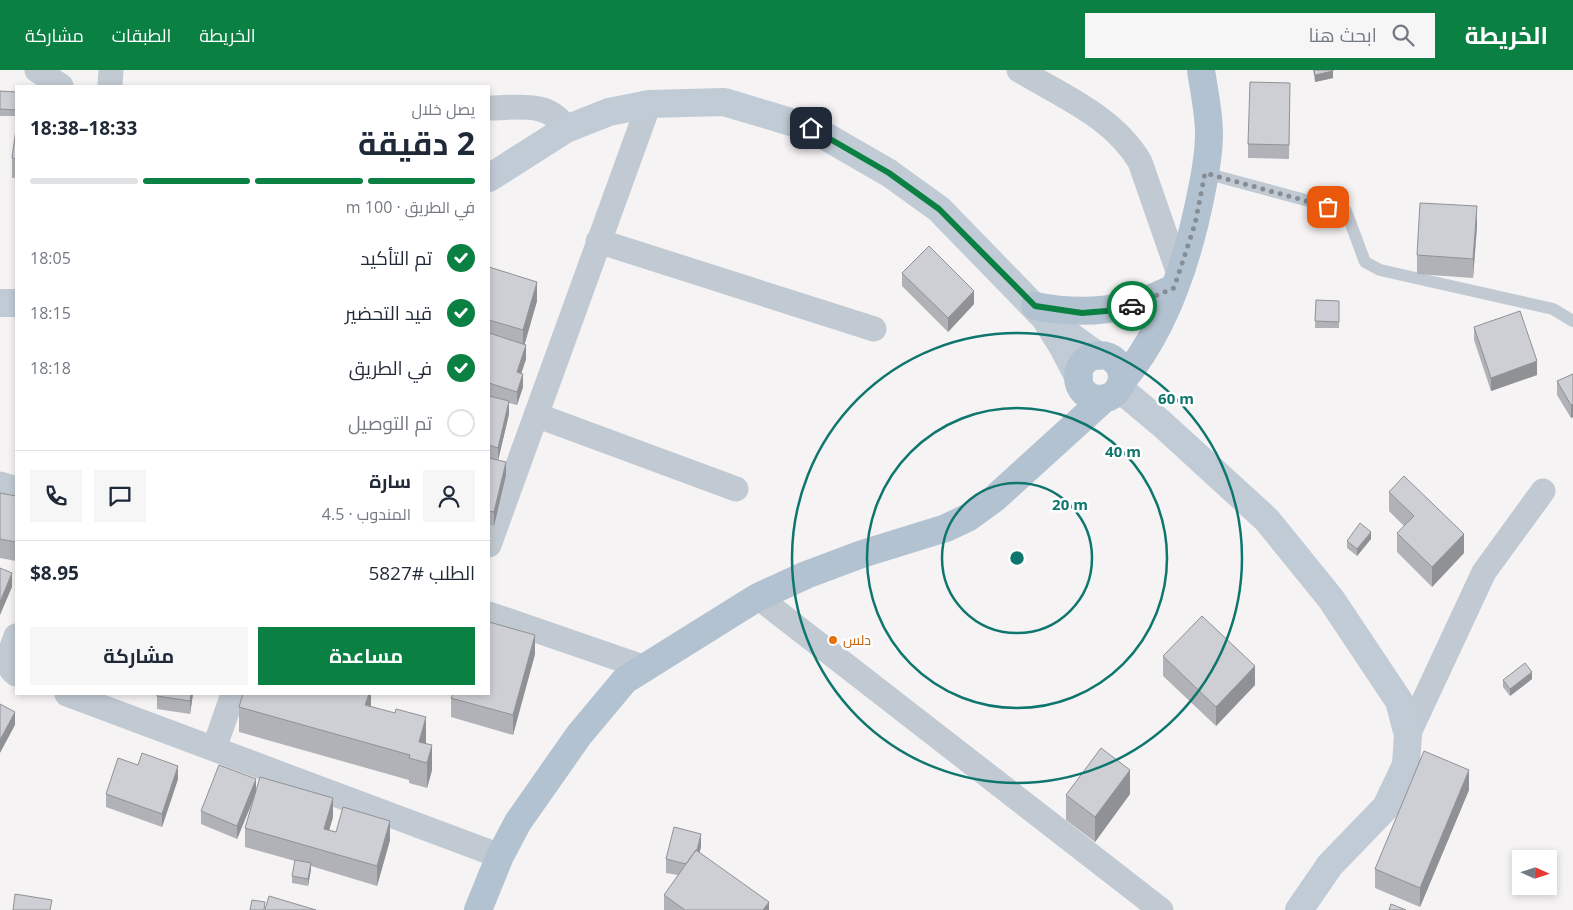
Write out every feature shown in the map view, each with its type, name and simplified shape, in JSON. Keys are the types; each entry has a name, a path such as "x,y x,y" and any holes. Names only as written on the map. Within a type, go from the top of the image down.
{"main road":[{"path":"478,910 500,856 518,822 579,735 625,680 758,597 806,575 862,554 946,528 969,517 994,498 1115,389 1153,337 1174,289 1195,224 1205,173 1209,134 1201,70"},
{"path":"490,177 566,129 609,112 649,104 724,102 811,128 889,173 939,209 1040,312 1102,356 1118,365 1115,389"},
{"path":"1040,312 1082,313 1106,311 1137,304 1174,289"},
{"path":"1054,443 1069,415 1080,382 1082,366 1139,333 1174,289"},
{"path":"0,303 15,303"},
{"path":"1040,312 1090,396 1115,389"},
{"path":"1115,389 1162,424 1266,520 1331,599 1399,701 1408,735 1406,765 1386,807 1330,865 1300,910"}],"street":[{"path":"37,70 60,85"},
{"path":"110,85 111,70"},
{"path":"1019,70 1103,120 1118,131 1131,145 1140,162 1174,289"},
{"path":"490,541 649,104"},
{"path":"490,108 542,108 557,116 566,129"},
{"path":"598,241 874,329"},
{"path":"536,415 736,489"},
{"path":"0,484 15,489"},
{"path":"1408,735 1484,572 1543,491"},
{"path":"758,597 1161,910"},
{"path":"490,614 644,667"},
{"path":"15,639 8,661 11,670 15,673"},
{"path":"70,695 500,856"},
{"path":"214,749 233,695"}],"lane":[{"path":"1205,173 1346,212 1364,262 1380,270 1553,309 1573,321"}],"building":[{"path":"1314,70 1333,70 1333,71 1315,75"},
{"path":"1250,82 1290,83 1289,145 1248,144"},
{"path":"0,91 15,92 15,110 0,109"},
{"path":"15,136 15,159 12,158"},
{"path":"1420,203 1477,206 1473,259 1417,255"},
{"path":"929,246 974,291 948,318 902,273"},
{"path":"490,267 537,282 523,330 490,320"},
{"path":"1316,300 1339,301 1339,322 1315,321"},
{"path":"1520,311 1537,361 1491,378 1474,327"},
{"path":"490,333 526,345 517,372 523,374 517,392 490,383"},
{"path":"1573,374 1573,404 1571,405 1557,381"},
{"path":"490,396 509,401 498,448 490,445"},
{"path":"490,458 506,462 494,512 490,511"},
{"path":"1404,476 1464,534 1432,567 1397,533 1414,516 1389,492"},
{"path":"0,493 15,496 15,542 0,539"},
{"path":"1360,523 1371,532 1357,549 1347,541"},
{"path":"0,568 12,573 0,602"},
{"path":"1202,616 1255,666 1216,707 1163,656"},
{"path":"490,622 535,635 513,715 451,698 452,695 490,695"},
{"path":"1525,663 1532,672 1510,689 1503,680"},
{"path":"157,695 191,695 190,701"},
{"path":"243,695 369,695 365,705 395,713 396,709 426,717 419,742 432,745 427,763 409,758 410,755 239,707"},
{"path":"0,704 15,712 0,740"},
{"path":"1101,748 1130,770 1095,817 1066,795"},
{"path":"1424,751 1469,770 1420,888 1375,869"},
{"path":"142,753 178,766 162,814 106,794 118,758 138,765"},
{"path":"219,765 256,779 237,826 201,811"},
{"path":"260,777 333,798 324,829 336,832 343,807 390,821 377,866 245,828"},
{"path":"674,827 701,834 697,850 686,864 666,859"},
{"path":"696,850 769,902 763,910 685,910 664,895"},
{"path":"295,860 311,863 308,879 292,876"},
{"path":"15,894 52,900 50,910 13,910"},
{"path":"269,896 316,910 265,910"},
{"path":"252,900 265,902 264,910 250,910"},
{"path":"1391,904 1406,910 1389,910"}],"way so far":[{"path":"1132,306 1174,288 1195,224 1205,173 1328,207"}],"place":[{"name":"دلس","path":"833,640"}],"route":[{"path":"811,128 889,173 939,209 1035,306 1058,311 1082,313 1132,306"}]}
